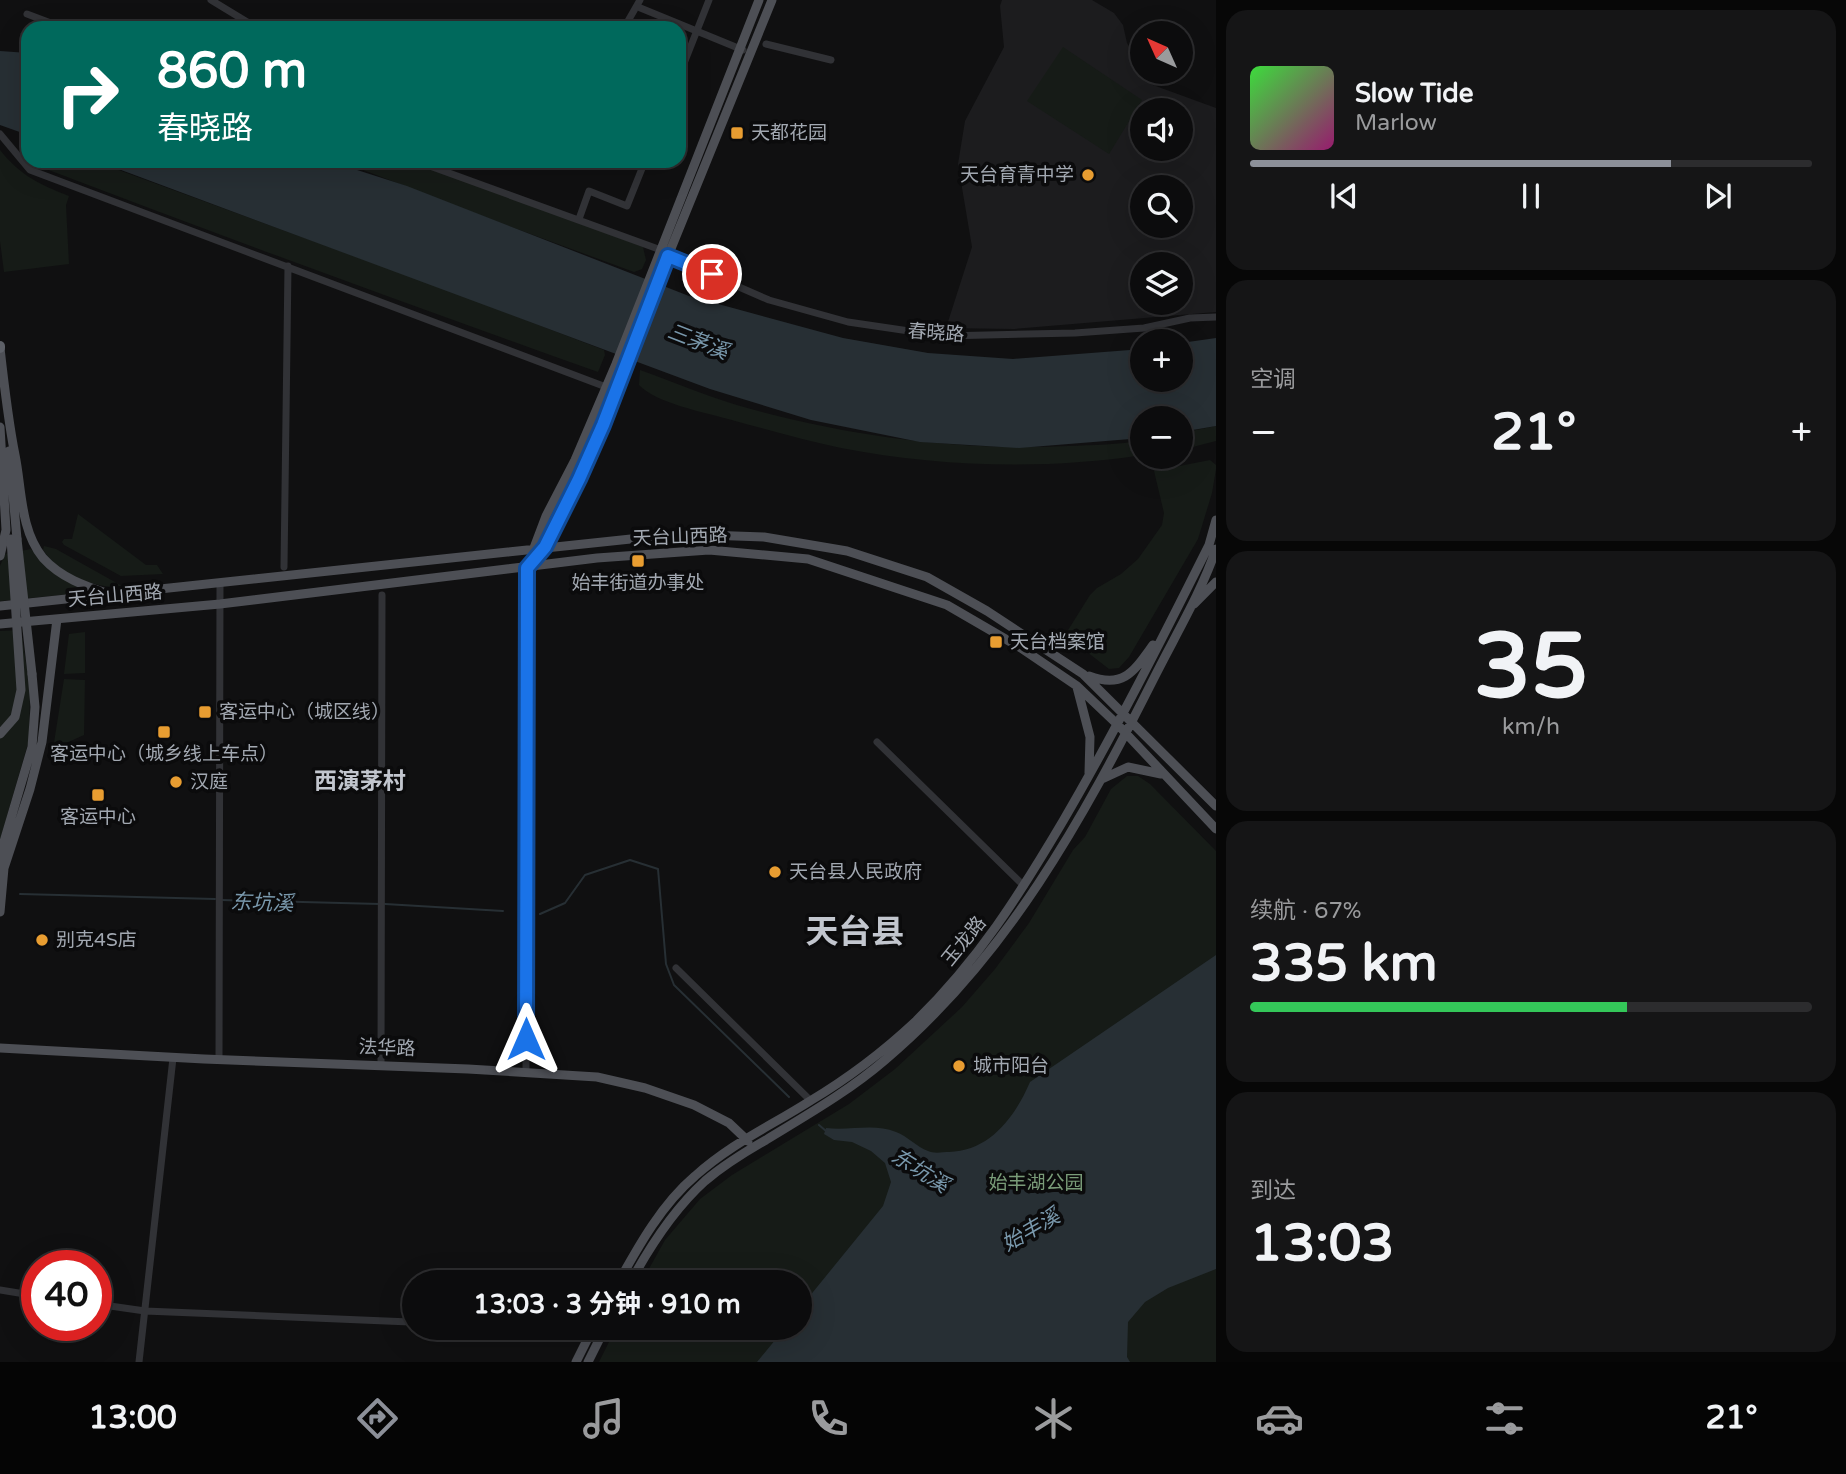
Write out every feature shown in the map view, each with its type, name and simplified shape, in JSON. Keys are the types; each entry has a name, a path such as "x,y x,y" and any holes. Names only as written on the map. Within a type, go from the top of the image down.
{"main road":[{"path":"527,568 545,547 598,436 620,366 759,0"},
{"path":"664,253 772,0"},
{"path":"0,347 11,540 36,707 32,747 1,848 0,863"},
{"path":"527,568 547,516 575,460 606,387 620,366"},
{"path":"0,427 15,455 22,508 34,543 44,559 60,573 80,584 114,596"},
{"path":"0,734 15,718 22,690 11,540 9,455 5,436"},
{"name":"玉龙路","path":"637,1270 648,1249 688,1198 728,1163 838,1096 882,1063 923,1028 951,999 1003,937 1028,901 1126,736 1211,559 1216,520"},
{"path":"670,535 671,553"},
{"name":"天台山西路","path":"0,606 670,535 764,537 847,551 927,577 987,611 1083,674 1216,806"},
{"path":"1,554 11,540"},
{"path":"808,559 811,545"},
{"name":"天台山西路","path":"0,624 220,604 597,558 709,550 808,559 947,605 1021,648 1077,685 1216,829"},
{"name":"玉龙路","path":"626,1270 659,1216 692,1178 746,1138 811,1101 880,1052 915,1022 979,952 1024,886 1089,777 1169,624 1211,559"},
{"path":"1188,610 1216,582"},
{"path":"0,912 4,867 30,789 42,742 57,619"},
{"path":"1083,674 1103,681 1118,681 1129,675 1169,624"},
{"path":"1077,685 1090,737 1089,777"},
{"path":"1101,780 1128,767 1163,775"},
{"name":"法华路","path":"0,1048 597,1077 645,1088 718,1116 753,1147"},
{"path":"576,1362 587,1340"},
{"path":"588,1362 599,1340"}],"street":[{"path":"211,0 246,21"},
{"path":"686,58 709,0"},
{"path":"628,21 639,4 676,21"},
{"path":"27,14 46,21"},
{"path":"686,26 750,53"},
{"path":"766,44 831,60"},
{"path":"0,134 21,159"},
{"path":"28,168 606,387"},
{"name":"春晓路","path":"436,168 579,219 769,300 848,322 943,336 1075,333 1144,328 1190,318 1216,317"},
{"path":"579,219 589,191 627,206 642,168"},
{"path":"284,567 288,266"},
{"path":"526,1072 527,568"},
{"path":"219,1059 220,584"},
{"path":"381,1065 382,595"},
{"path":"877,741 1024,886"},
{"path":"676,968 811,1101"},
{"path":"139,1362 173,1058"},
{"path":"0,1290 21,1293"},
{"path":"112,1306 145,1311 402,1322"}],"shaded area":[{"name":"天台育青中学","path":"1002,0 1092,0 1114,13 1123,25 1130,49 1130,84 1152,84 1189,98 1130,98 1130,161 1193,161 1193,100 1216,108 1216,312 1193,314 1193,252 1130,252 1130,315 1180,315 1014,329 946,328 972,247 958,164 965,121 1004,47 1000,6"}],"green space":[{"path":"1063,47 1139,98 1130,98 1130,120 1109,154 1027,101"},
{"path":"0,150 31,178 69,196 66,205 69,264 4,272 0,241"},
{"path":"113,168 458,294 604,350 605,355 598,372 46,169"},
{"path":"358,168 434,168 643,247 646,260 642,269 634,272"},
{"path":"640,370 751,409 829,427 908,440 1028,447 1130,442 1130,457 1068,463 992,464 954,463 878,454 798,438 693,410 657,397 639,385"},
{"path":"1216,426 1216,441 1193,447 1193,431"},
{"path":"1210,460 1216,465 1212,493 1198,539 1129,657 1119,668 1109,669 1065,635 1090,595 1138,559 1162,525 1164,513 1154,471 1193,469 1193,463"},
{"path":"78,514 146,565 157,565 163,574 121,576 64,545 64,539 72,539"},
{"path":"44,546 56,549 122,586 134,587 109,587 71,575 51,560 43,550"},
{"path":"31,549 58,574 91,592 0,601 0,566 5,554"},
{"path":"21,630 30,689 29,740 0,840 0,631"},
{"path":"85,632 85,673 64,674 69,634"},
{"path":"64,679 85,680 84,735 53,749"},
{"name":"始丰湖公园","path":"1127,776 1138,776 1150,784 1216,851 1216,1362 599,1362 610,1340 812,1340 812,1270 648,1270 665,1240 700,1199 732,1175 849,1104 895,1069 962,1007 995,969 1029,923 1073,850 1085,837 1111,789"}],"water":[{"path":"0,51 21,52 21,132 0,125"},
{"name":"三茅溪","path":"116,168 351,168 407,186 689,296 843,338 928,353 1013,359 1130,350 1130,392 1193,392 1193,341 1216,338 1216,426 1193,430 1193,406 1130,406 1130,439 1019,448 920,442 811,420 710,389"},
{"name":"始丰溪","path":"1216,955 1216,1269 1168,1288 1145,1302 1128,1322 1127,1357 1130,1362 757,1362 775,1340 812,1340 812,1293 883,1206 891,1182 885,1163 871,1151 852,1142 834,1140 824,1134 826,1128 888,1129 933,1152 964,1150 977,1146 999,1130 1017,1108 1030,1082"}],"waterway":[{"name":"东坑溪","path":"540,914 565,903 585,875 630,860 658,869 666,964 674,985 789,1097"},
{"name":"东坑溪","path":"20,894 215,899"},
{"name":"东坑溪","path":"221,900 380,904"},
{"name":"东坑溪","path":"385,904 503,911"},
{"name":"东坑溪","path":"819,1125 826,1131"}],"place":[{"name":"天都花园","path":"737,133"},
{"name":"天台育青中学","path":"1088,175"},
{"name":"始丰街道办事处","path":"638,561"},
{"name":"天台档案馆","path":"996,642"},
{"name":"客运中心（城区线）","path":"205,712"},
{"name":"客运中心（城乡线上车点）","path":"164,732"},
{"name":"汉庭","path":"176,782"},
{"name":"客运中心","path":"98,795"},
{"name":"天台县人民政府","path":"775,872"},
{"name":"别克4S店","path":"42,940"},
{"name":"城市阳台","path":"959,1066"}],"district":[{"name":"西演茅村","path":"360,782"},
{"name":"天台县","path":"855,932"}],"route":[{"path":"526,1039 527,568 545,547 579,479 603,425 668,256 712,274"}]}
